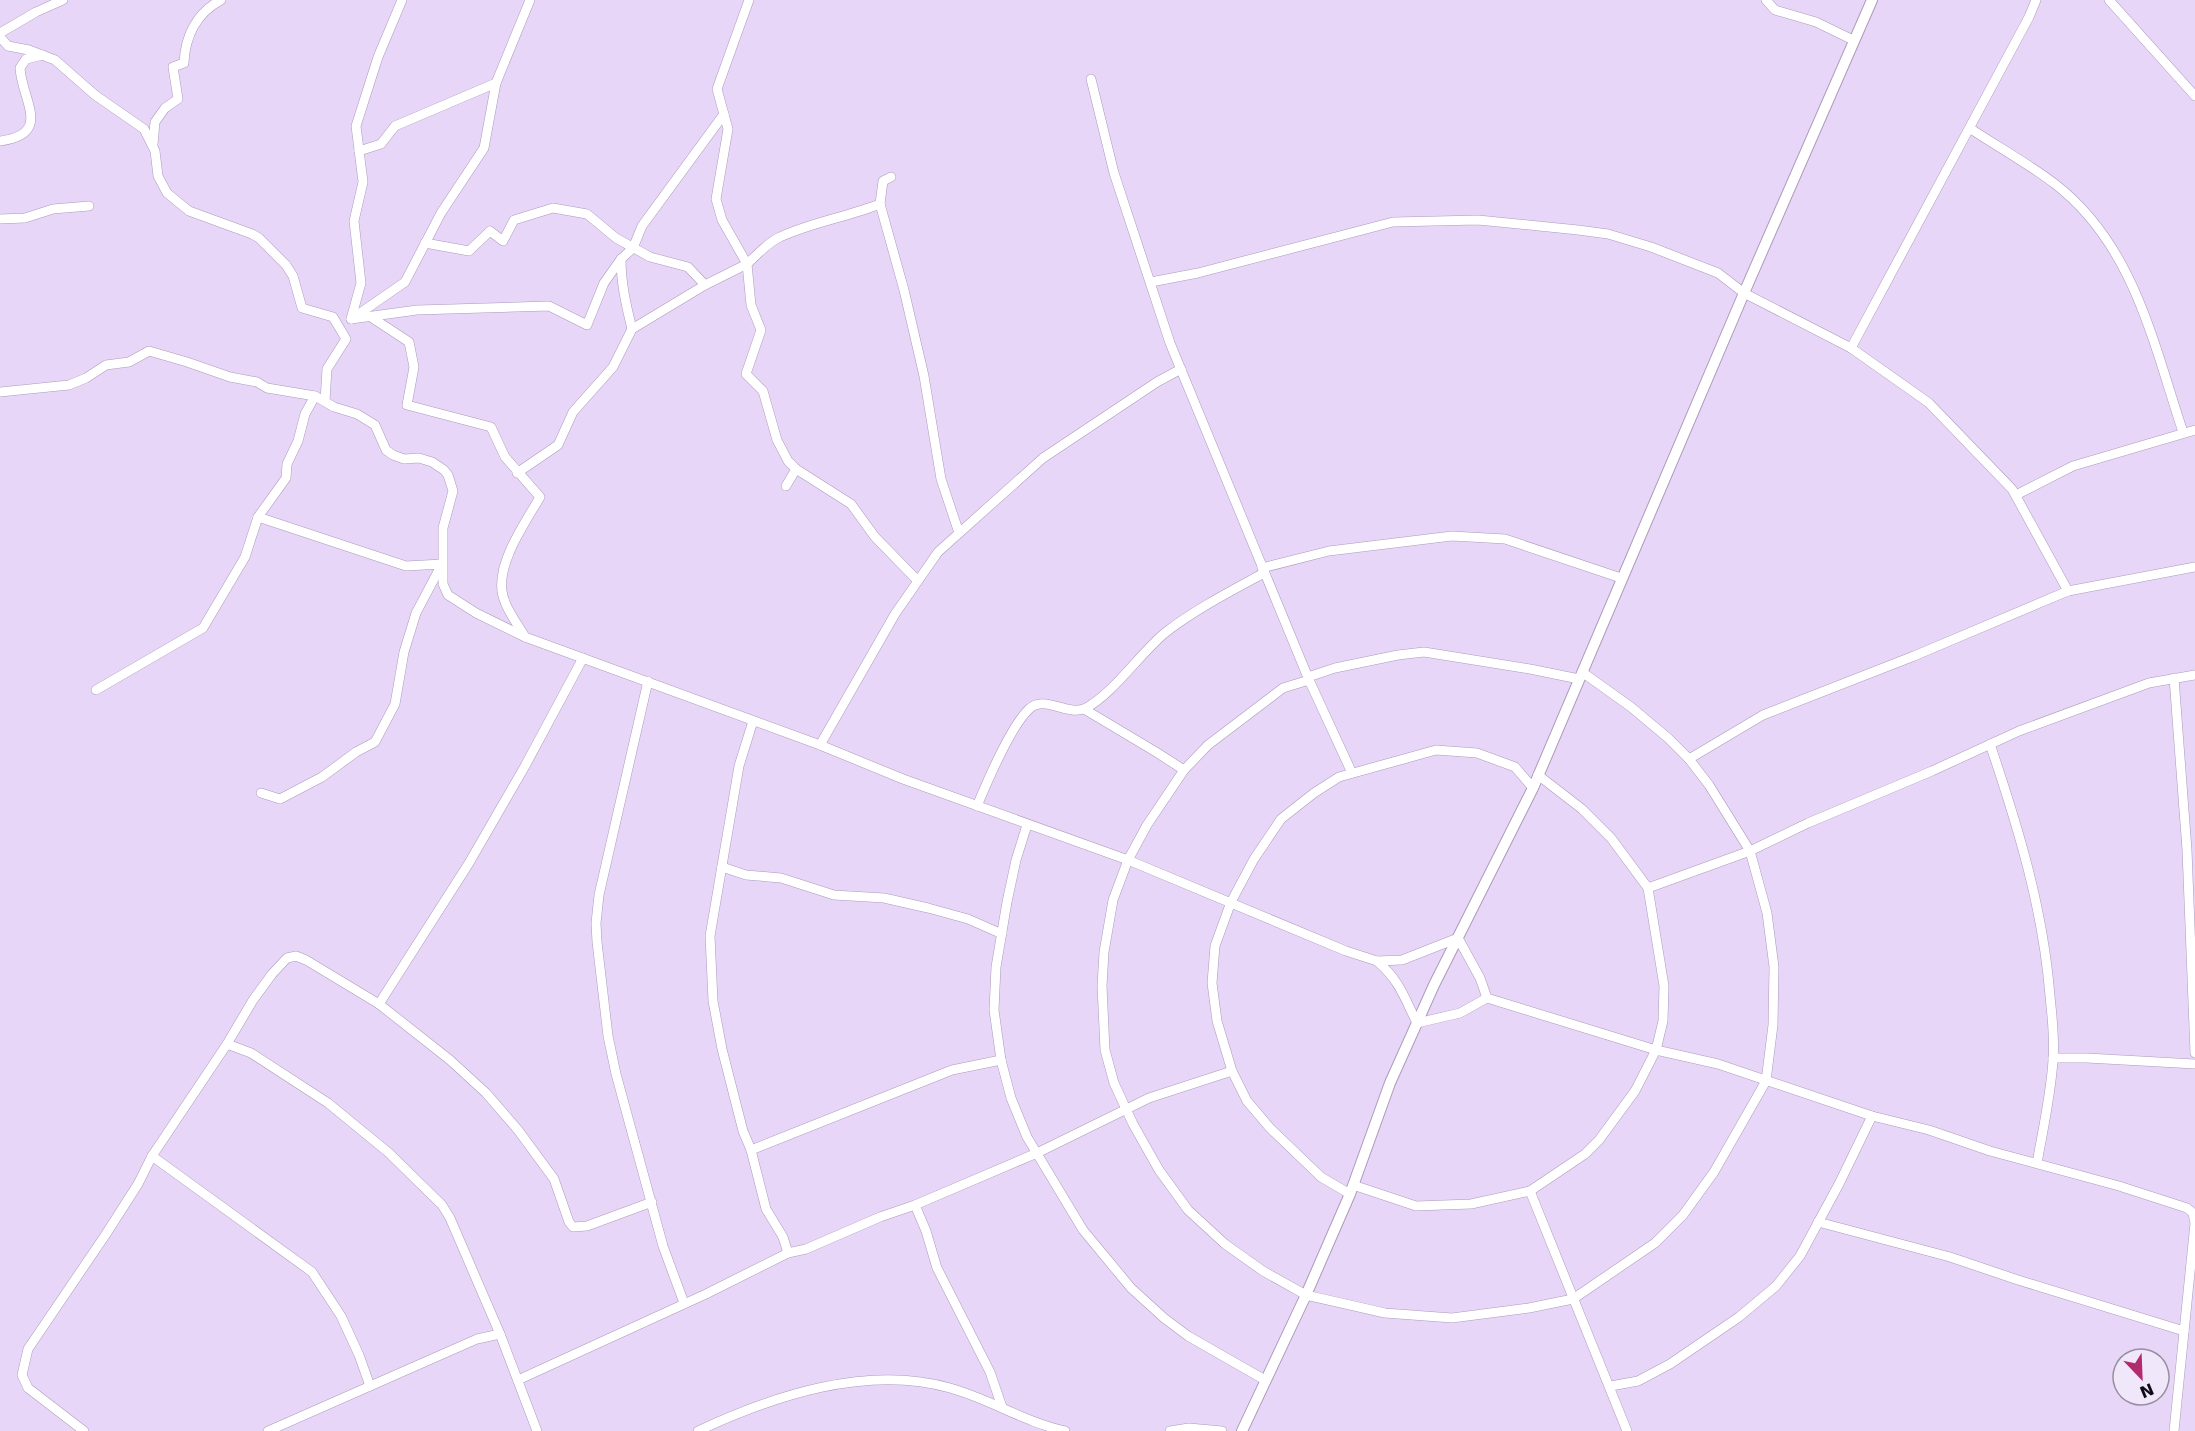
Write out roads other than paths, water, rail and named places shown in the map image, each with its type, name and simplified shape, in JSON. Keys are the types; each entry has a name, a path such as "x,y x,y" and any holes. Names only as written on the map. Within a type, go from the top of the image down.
{"street":[{"path":"63,0 36,12 0,35 8,46 44,55 65,67 95,95 144,129 153,145"},
{"path":"221,0 198,18 188,38 184,63 173,67 178,99 165,108 155,122 153,145 158,176 167,194 189,211 259,238 286,265 293,276 302,308 333,317 346,339 327,369 325,401"},
{"path":"351,320 361,283 354,221 363,182 356,126 378,57 402,0"},
{"path":"351,320 405,282 441,213 484,148 496,83 530,0"},
{"path":"749,0 717,89 728,129 716,199 722,220 747,264 751,304 761,330 746,374 764,391 777,440 789,461 796,469 850,504 875,537 917,580"},
{"path":"1766,0 1775,10 1816,22 1853,40"},
{"path":"1242,1431 1306,1295 1352,1189 1390,1083 1417,1023 1533,788 1872,0"},
{"path":"1851,348 1971,129 2036,0"},
{"path":"2109,0 2195,96"},
{"path":"0,141 20,136 32,124 20,68 26,59 44,55"},
{"path":"1091,79 1114,173 1151,282 1157,310 1308,679 1352,773"},
{"path":"359,151 381,144 395,126 496,83"},
{"path":"351,320 417,310 549,306 587,325 604,283 621,259 633,248 642,226 724,114"},
{"path":"1971,129 2056,184 2097,224 2115,250 2134,287 2183,432"},
{"path":"891,177 883,181 880,204 904,290 924,376 941,479 959,532"},
{"path":"517,473 558,445 573,412 613,367 632,328 705,285 747,264 777,238 816,223 851,215 880,204"},
{"path":"0,219 25,218 53,209 89,206"},
{"path":"425,243 469,251 490,231 503,241 514,220 553,208 587,214 615,238 650,257 688,267 705,285"},
{"path":"1151,282 1198,273 1393,222 1478,220 1608,234 1651,247 1718,273 1744,293 1851,348 1929,403 2016,495 2068,591"},
{"path":"621,259 625,300 632,328"},
{"path":"370,317 409,342 414,367 407,405 491,427 505,457 540,497 507,555 502,591 507,606 525,637"},
{"path":"0,392 69,385 86,378 106,365 129,362 149,351 230,377 256,382 267,388 315,396 334,407 357,414 375,425 386,450 393,455 404,459 419,458 432,462 448,475 453,491 443,528 442,564 443,584 447,595 459,604 525,637 648,681 903,779 1128,860 1231,902 1292,930 1377,961 1402,960 1458,938"},
{"path":"820,746 917,580 938,552 1042,458 1157,382 1181,369"},
{"path":"96,690 203,628 245,557 258,517 286,478 287,464 298,441 305,414 315,396"},
{"path":"2016,495 2073,466 2195,430"},
{"path":"786,486 796,469"},
{"path":"258,517 406,566 442,564"},
{"path":"1084,709 1098,699 1165,633 1208,604 1263,570 1329,551 1452,536 1505,539 1622,578"},
{"path":"261,793 280,800 322,777 356,752 375,742 395,704 404,652 416,614 442,564"},
{"path":"1689,759 1763,715 1914,656 2068,591 2195,567"},
{"path":"1424,652 1580,676 1631,707 1689,759 1709,784 1750,851 1767,913 1773,967 1773,1024 1766,1082 1714,1172 1683,1215 1655,1243 1573,1299 1529,1308 1452,1318 1384,1313 1306,1295 1263,1271 1225,1244 1188,1210 1159,1170 1114,1083 1105,1050 1102,986 1104,952 1113,900 1128,860 1147,825 1184,770 1208,745 1283,688 1335,668 1424,652"},
{"path":"379,1004 475,853 583,658"},
{"path":"1648,888 1750,851 1808,823 1902,784 2019,731 2149,683 2195,675"},
{"path":"2174,678 2187,850 2195,1053"},
{"path":"648,681 599,895 596,923 614,1065 663,1246 684,1303"},
{"path":"977,806 1022,716 1031,707 1041,703 1068,709 1084,709 1184,770"},
{"path":"753,721 740,766 710,936 713,1001 727,1069 766,1209 783,1237 789,1253"},
{"path":"1990,744 2017,824 2042,926 2047,963 2053,1058 2037,1163"},
{"path":"1533,788 1515,767 1477,753 1437,750 1339,777 1281,819 1254,859 1231,902 1215,946 1212,983 1217,1021 1232,1071 1247,1101 1270,1128 1321,1177 1352,1189 1416,1206 1471,1204 1530,1191 1585,1154 1616,1120 1635,1091 1656,1050 1663,1020 1664,986 1648,888 1611,838 1582,809 1538,775"},
{"path":"1028,825 1016,861 1002,934 996,967 994,1010 1001,1060 1011,1098 1027,1137 1083,1230 1131,1288 1188,1336 1265,1380"},
{"path":"722,867 746,875 781,878 834,895 884,898 928,908 968,919 1002,934"},
{"path":"1458,938 1480,978 1487,998"},
{"path":"84,1431 33,1394 23,1381 22,1367 28,1349 138,1184 152,1156 227,1044 253,1000 287,958 296,956 306,960 379,1004 450,1060 486,1093 518,1130 554,1179 569,1222 573,1227 587,1226 652,1202"},
{"path":"1377,961 1397,981 1417,1023"},
{"path":"1417,1023 1460,1013 1487,998 1656,1050 1718,1064 1872,1116 1929,1130 1990,1151 2187,1208 2193,1213 2195,1223 2174,1431"},
{"path":"227,1044 251,1053 327,1102 389,1153 442,1205 450,1218 500,1334 537,1431"},
{"path":"2053,1058 2195,1064"},
{"path":"751,1150 952,1070 1001,1060"},
{"path":"518,1380 789,1253 806,1249 1037,1153 1149,1098 1232,1071"},
{"path":"1611,1386 1638,1381 1670,1364 1739,1317 1776,1286 1800,1256 1872,1116"},
{"path":"152,1156 312,1272 341,1316 370,1386"},
{"path":"1530,1191 1628,1431"},
{"path":"915,1205 926,1231 937,1268 990,1372 1002,1407"},
{"path":"1818,1222 1950,1257 2028,1284 2184,1331"},
{"path":"268,1431 477,1339 500,1334"},
{"path":"698,1431 729,1417 814,1389 886,1380 948,1387 1002,1407 1023,1419 1065,1431"},
{"path":"1170,1431 1189,1428 1222,1431"}]}
